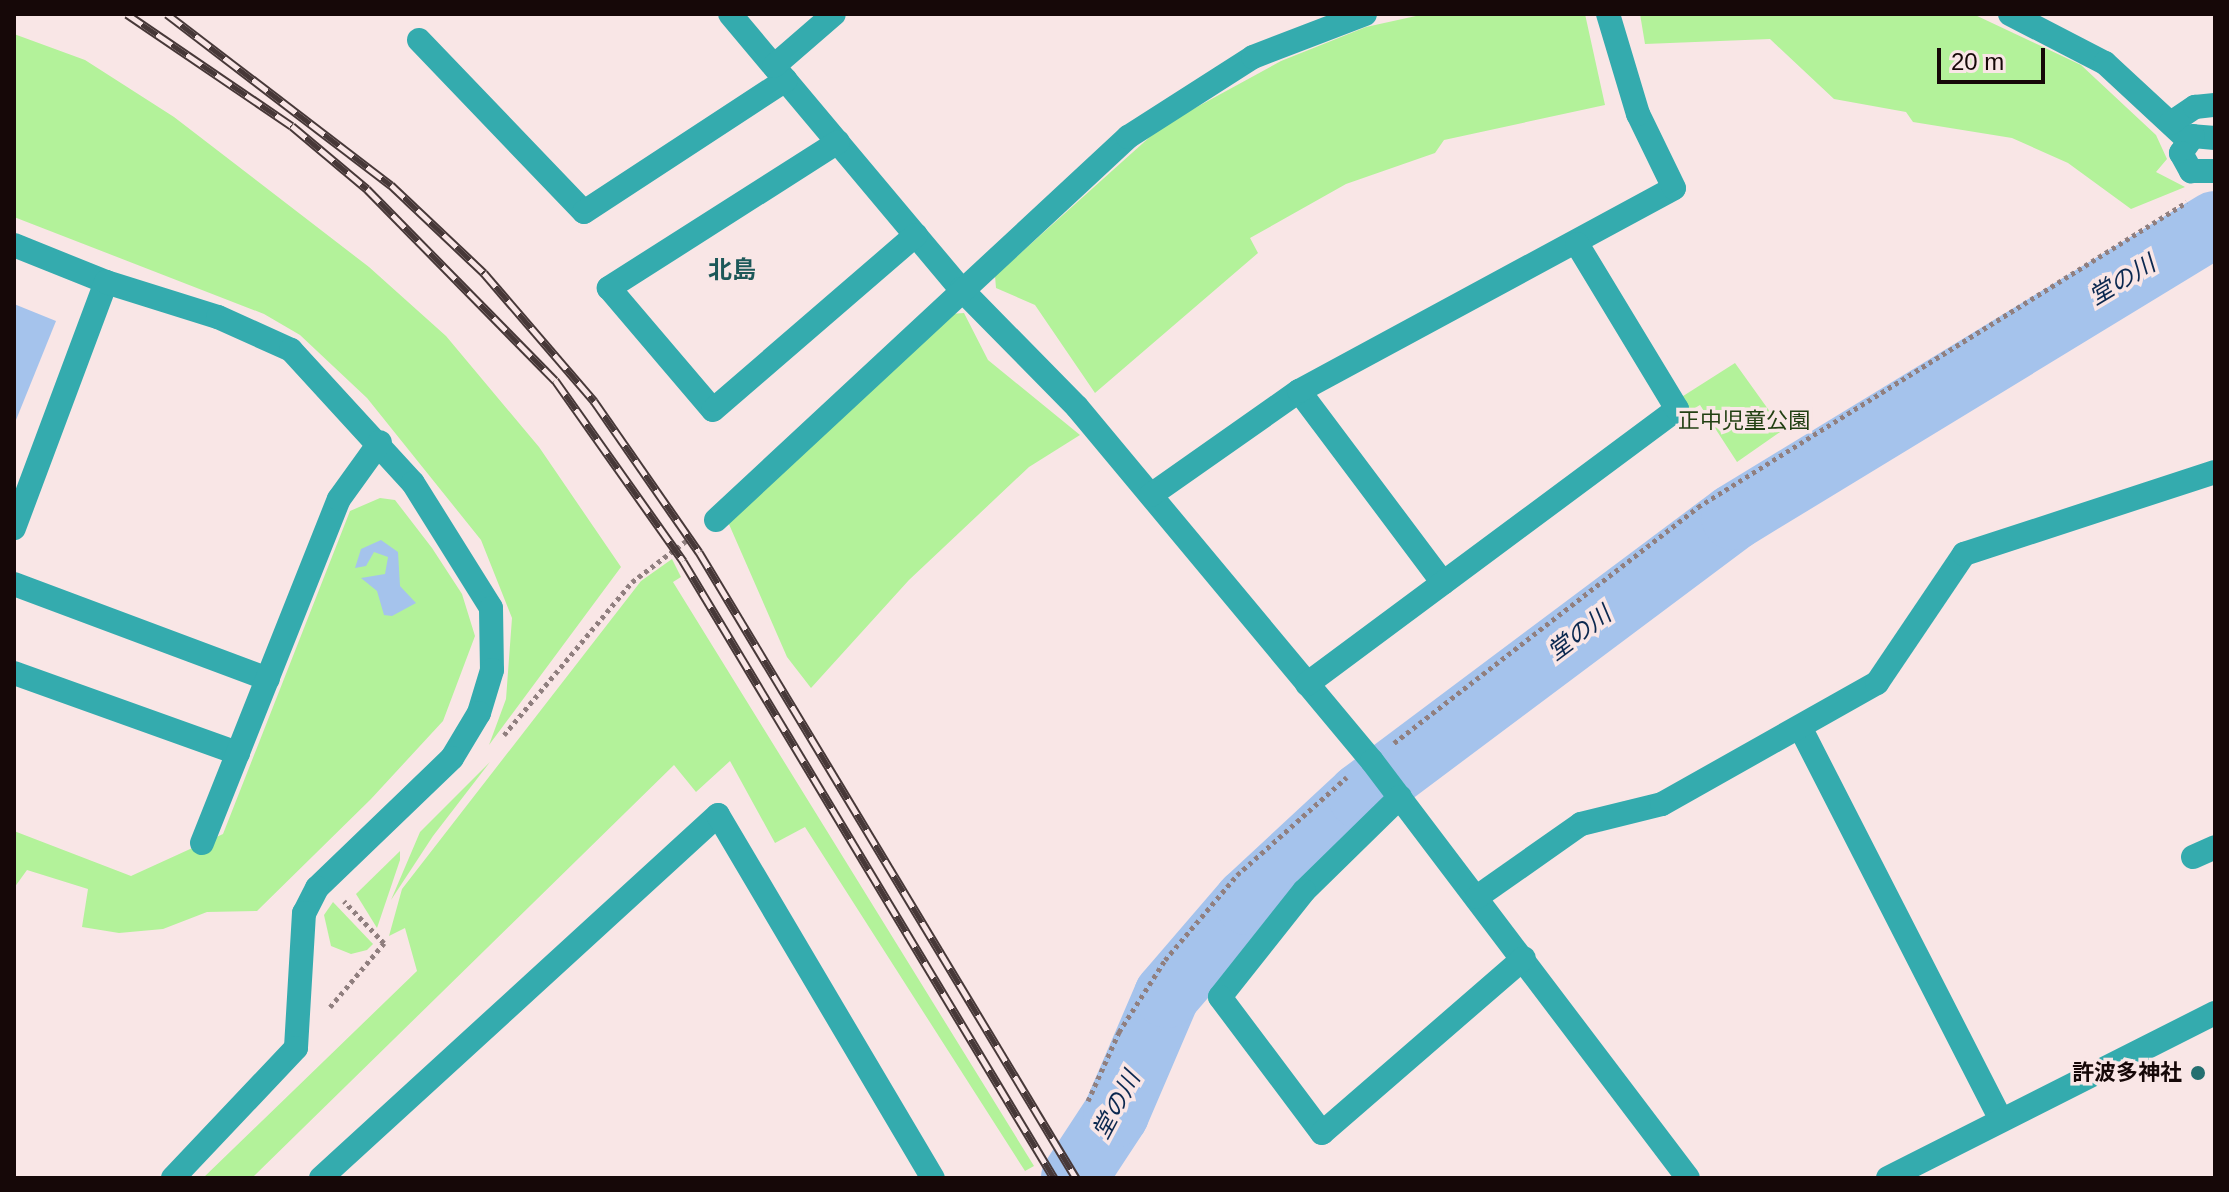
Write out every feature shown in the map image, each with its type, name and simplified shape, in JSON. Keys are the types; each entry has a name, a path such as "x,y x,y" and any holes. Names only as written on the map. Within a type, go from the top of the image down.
{"street":[{"path":"730,14 961,289 1077,407 1372,761 1688,1178"},
{"path":"419,40 584,212 780,73 834,14"},
{"path":"716,520 1128,137 1253,57 1365,14"},
{"path":"1151,495 1299,391 1577,244 1674,188 1638,114 1608,14"},
{"path":"2010,14 2105,63 2179,131 2215,138"},
{"path":"2215,105 2195,107 2179,131 2185,167 2197,175 2215,171"},
{"path":"838,142 609,288 713,410 916,235"},
{"path":"1307,684 1677,409 1577,244"},
{"path":"14,245 106,282 218,317 291,350 380,442 413,483 491,608 492,670 479,713 452,758 310,901 296,972 296,1048 173,1178"},
{"path":"14,528 106,282"},
{"path":"1299,391 1443,583"},
{"path":"202,843 339,499 380,442"},
{"path":"1477,897 1581,824 1662,804 1802,731 1877,683 1964,554 2215,472"},
{"path":"14,584 268,679"},
{"path":"14,673 238,753"},
{"path":"1802,731 2001,1120"},
{"path":"1400,797 1304,891 1220,997 1322,1133 1524,958"},
{"path":"321,1178 718,815 933,1178"},
{"path":"1888,1178 2215,1013"}],"path":[{"path":"1088,1101 1119,1032 1165,960 1248,865 1372,761 1698,507 2193,198"},
{"path":"493,748 632,582 667,553"},
{"path":"296,1048 384,943 342,899 353,889"}],"green space":[{"path":"1425,14 1585,14 1605,105 1444,140 1435,153 1346,184 1250,238 1258,253 1095,393 1035,305 996,288 995,276 1162,126 1281,61 1366,27"},
{"path":"1640,14 1973,14 2081,65 2156,135 2167,159 2156,172 2185,187 2131,209 2068,163 2012,138 1913,122 1906,112 1834,99 1770,39 1645,44"},
{"path":"14,34 85,60 174,117 369,267 446,336 539,447 621,567 489,745 506,699 512,618 481,540 367,398 300,335 264,314 14,217"},
{"path":"964,313 988,360 1080,435 1029,467 909,580 811,688 787,657 728,522 950,314"},
{"name":"正中児童公園","path":"1735,363 1783,430 1737,462 1700,405 1688,412 1680,398"},
{"path":"380,498 395,500 432,548 462,594 475,636 443,721 371,799 257,911 207,912 163,929 119,933 82,927 88,889 27,870 14,888 14,831 131,876 223,834 350,511"},
{"path":"672,559 681,577 673,582 1034,1166 1025,1171 805,827 775,843 730,761 696,792 674,765 252,1178 203,1178 417,971 405,928 389,936 402,889 641,581"},
{"path":"490,762 433,836 391,900 420,832"},
{"path":"400,851 400,860 377,928 356,894"},
{"path":"333,902 373,944 367,950 351,954 331,946 324,915"}],"water":[{"path":"14,304 56,321 14,425"},
{"path":"381,540 398,552 400,586 416,603 392,616 384,615 377,591 361,578 385,574 388,557 374,552 366,566 355,568 361,549"}],"waterway":[{"name":"堂の川","path":"1074,1178 1116,1114 1167,995 1247,902 1361,796 1734,517 2215,224"}],"railway":[{"path":"127,14 292,126 367,189 555,380 683,561 1054,1178"},
{"path":"167,14 391,185 484,273 594,401 699,552 1076,1178"}],"place":[{"name":"許波多神社","path":"2198,1073"}],"district":[{"name":"北島","path":"732,270"}]}
